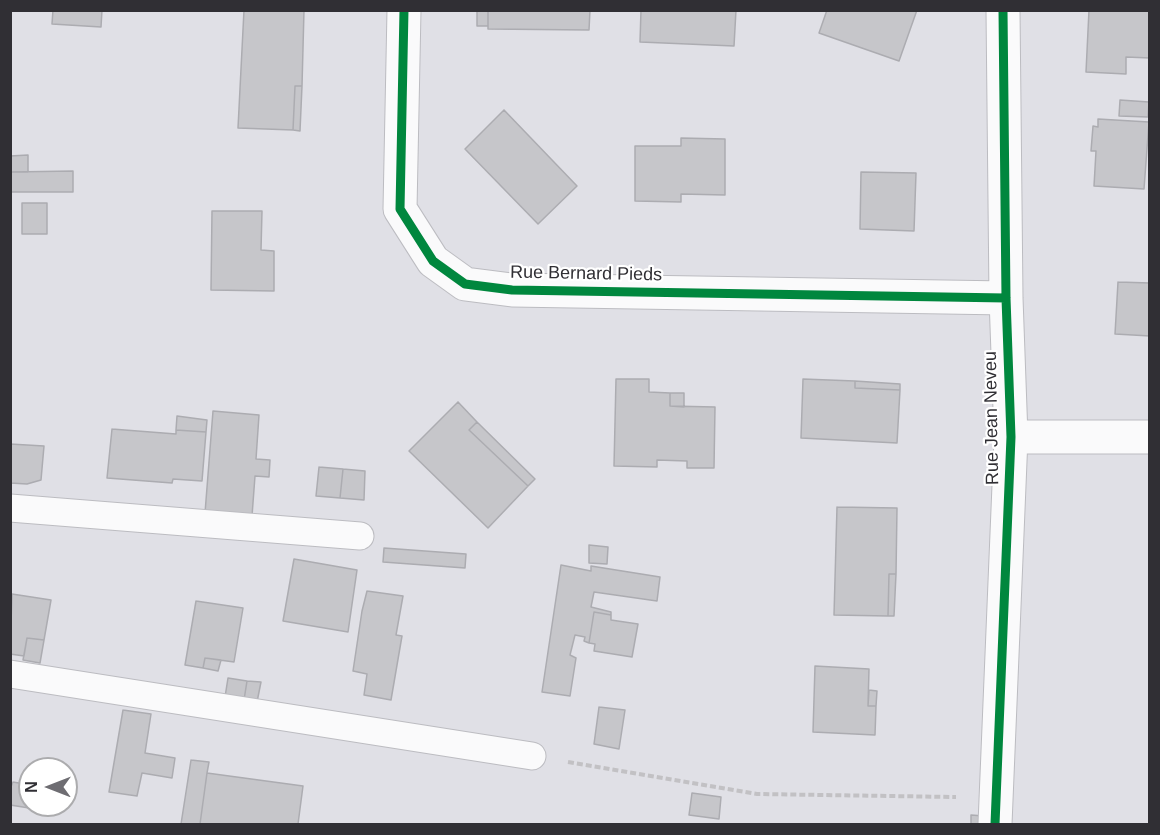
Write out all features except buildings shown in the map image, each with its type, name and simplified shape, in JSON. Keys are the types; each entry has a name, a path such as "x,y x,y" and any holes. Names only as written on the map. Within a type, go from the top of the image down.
{"street":[{"name":"Rue Bernard Pieds","path":"404,10 400,209 434,261 465,284 513,290 1006,298"},
{"name":"Rue Jean Neveu","path":"995,811 1011,437 1006,298 1003,10"},
{"path":"1011,437 1149,437"}],"lane":[{"path":"10,508 360,536"},
{"path":"10,674 532,756"}],"path":[{"path":"532,756 757,794 995,811"}],"cycle path":[{"path":"404,10 400,209 433,261 465,284 512,290 1006,298"},
{"path":"995,824 1011,437 1006,298 1003,10"}]}
